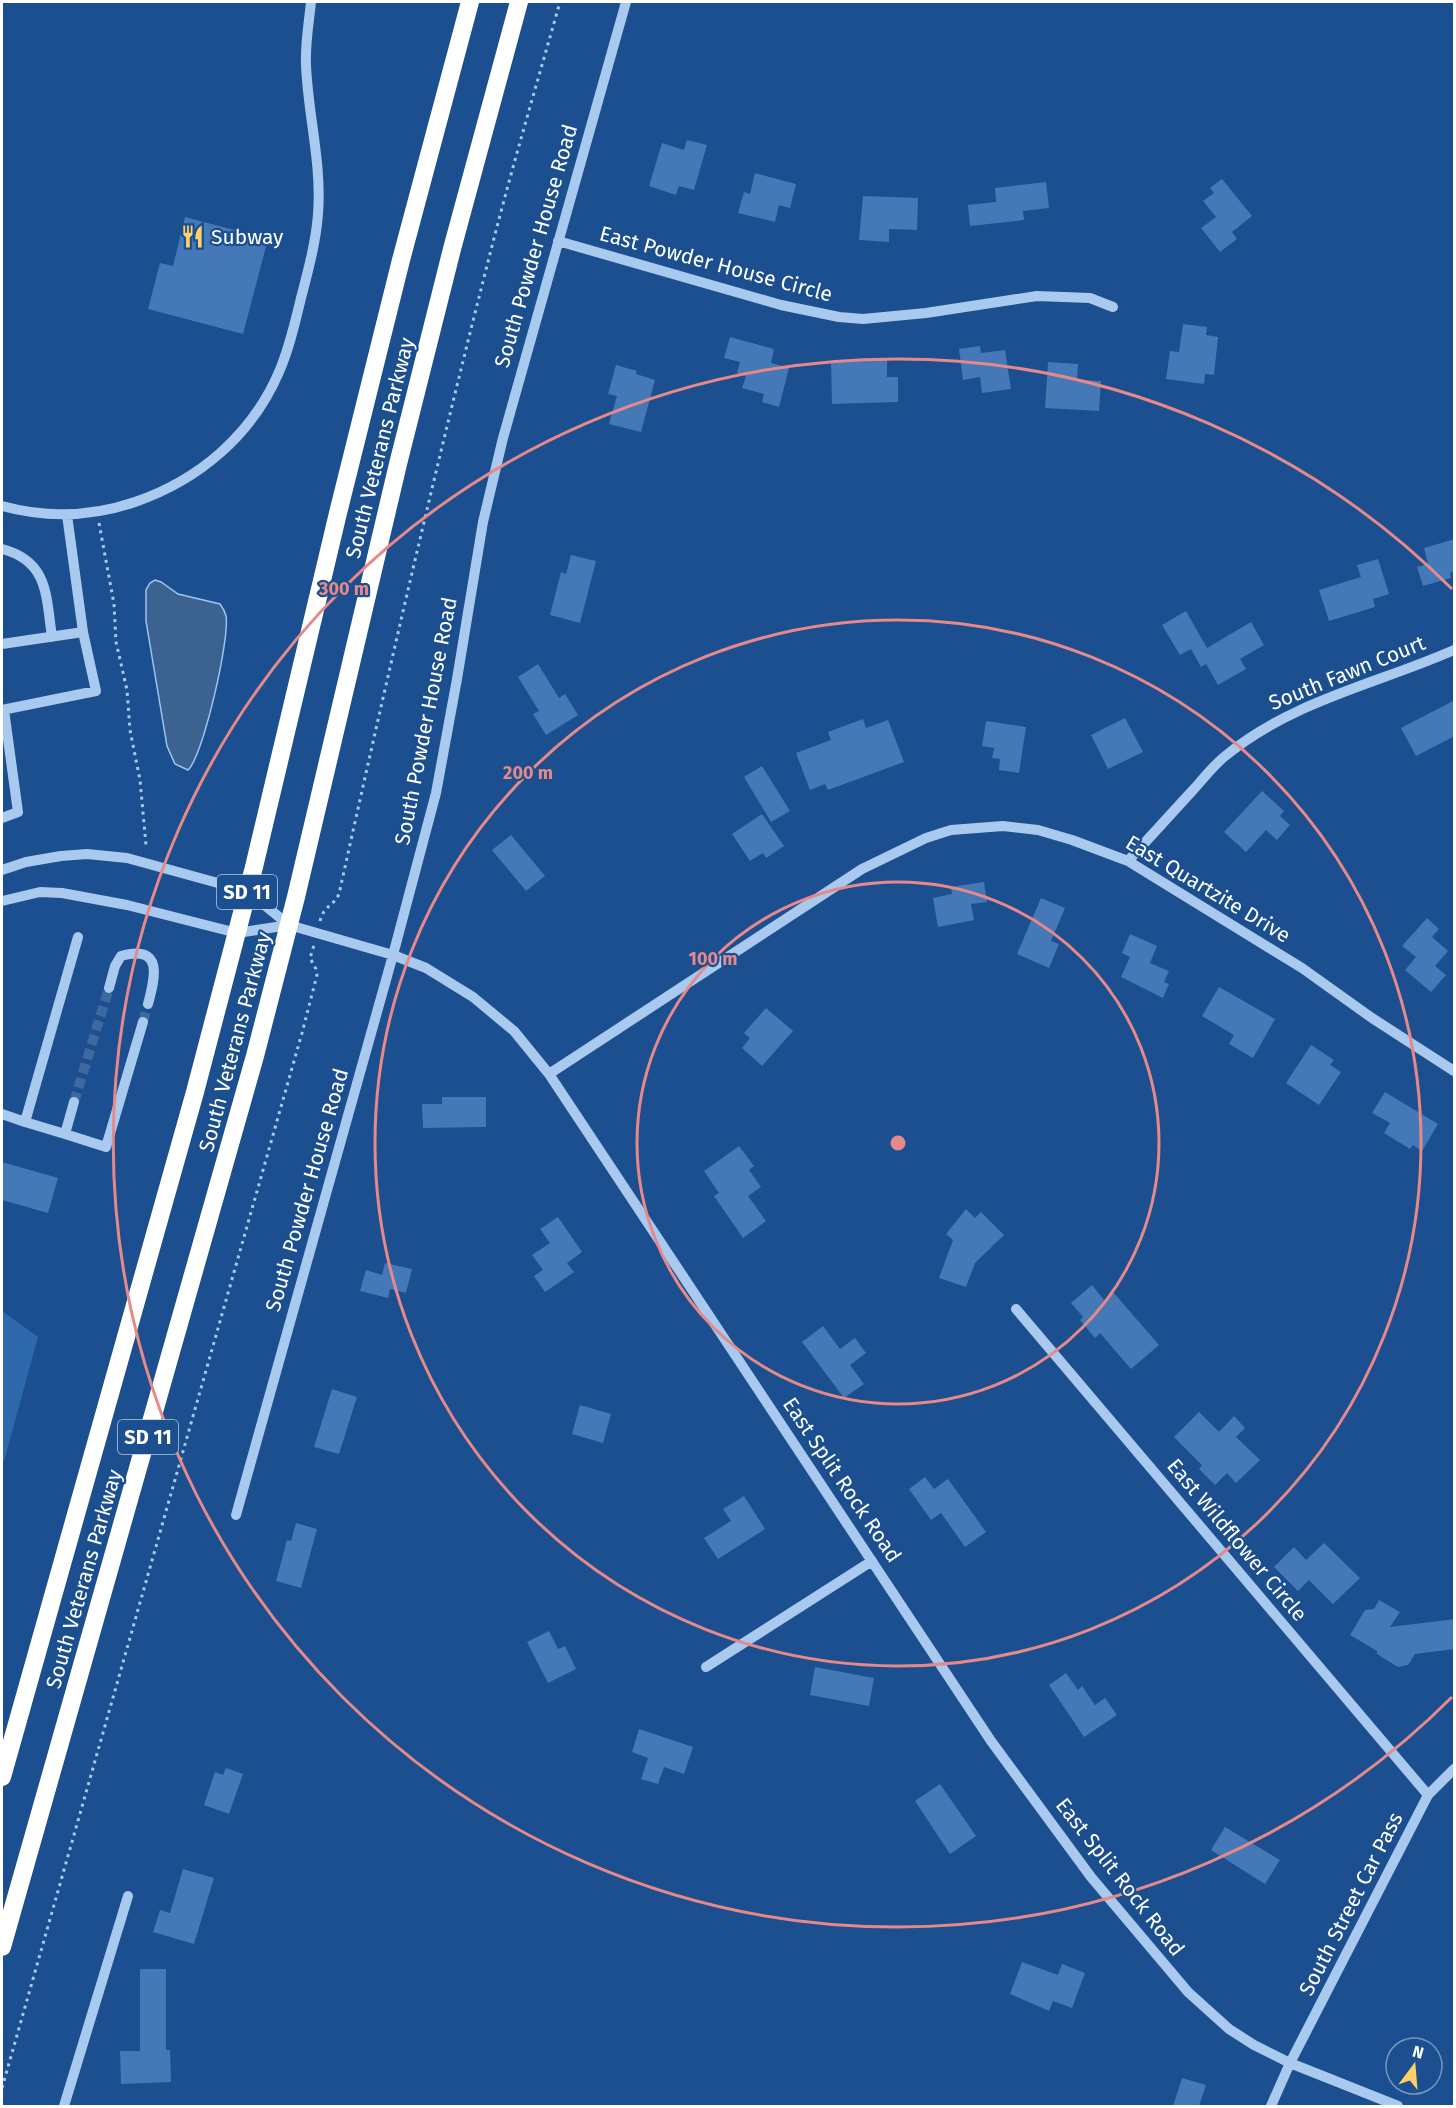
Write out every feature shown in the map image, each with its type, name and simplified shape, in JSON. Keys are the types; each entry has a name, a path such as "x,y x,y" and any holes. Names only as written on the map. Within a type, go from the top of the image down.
{"highway":[{"name":"South Veterans Parkway","path":"2,1777 170,1187 237,933 401,260 470,2"},
{"name":"South Veterans Parkway","path":"2,1947 214,1206 289,925 401,452 452,249 519,2"}],"street":[{"path":"2,506 41,514 67,515 97,513 144,499 175,486 217,457 254,416 279,371 298,312 310,262 318,213 316,156 306,63 311,2"},
{"name":"South Powder House Road","path":"236,1515 393,955 436,793 486,512 516,387 626,2"},
{"name":"East Powder House Circle","path":"558,241 781,305 839,317 863,319 926,313 1037,296 1090,298 1113,307"},
{"path":"2,818 18,812 3,710 96,691 83,632 67,515"},
{"path":"2,549 32,564 43,581 52,637"},
{"path":"2,644 83,632"},
{"name":"South Fawn Court","path":"1128,861 1222,758 1241,743 1290,713 1455,650"},
{"name":"East Quartzite Drive","path":"549,1074 862,869 926,838 951,830 1003,826 1038,831 1072,840 1128,861 1302,968 1372,1018 1455,1071"},
{"path":"2,870 26,862 61,856 110,855 247,891 289,925"},
{"path":"2,901 40,892 62,893 127,905 237,933"},
{"name":"East Split Rock Road","path":"237,933 289,925 393,955 426,968 473,997 514,1031 549,1074 998,1750 1091,1877 1163,1964 1202,2006 1229,2029 1254,2045 1290,2063 1398,2106"},
{"path":"25,1122 78,937"},
{"path":"109,988 115,966 121,956 132,953 142,955 150,960 155,969 155,979 148,1004"},
{"path":"2,1114 106,1147 143,1022"},
{"path":"65,1134 74,1102"},
{"name":"East Wildflower Circle","path":"1016,1309 1428,1796"},
{"path":"706,1667 872,1561"},
{"name":"South Street Car Pass","path":"1271,2106 1290,2063 1428,1796 1455,1769"},
{"path":"64,2106 128,1896"}],"path":[{"path":"323,910 336,900 339,894 374,730 463,361 492,244 560,2"},
{"path":"97,513 114,604 116,642 127,690 130,730 140,780 146,845"},
{"path":"2,2088 299,1045 317,975 310,958"}],"shaded area":[{"path":"155,580 178,594 220,604 226,616 224,648 208,721 201,744 188,770 175,764 167,746 146,621 146,590"},
{"path":"2,1311 38,1337 4,1461 2,1461"}],"building":[{"path":"687,140 707,145 694,190 679,186 676,195 649,186 662,143 684,150"},
{"path":"755,173 796,184 790,208 779,205 775,222 738,213 744,192 750,194"},
{"path":"1222,179 1252,216 1232,232 1237,239 1220,252 1201,228 1216,217 1203,201 1214,193 1210,188"},
{"path":"1046,182 1049,208 1023,211 1024,220 970,226 968,205 996,202 995,188"},
{"path":"863,196 918,198 917,230 889,229 889,242 859,240"},
{"path":"185,217 268,239 243,334 148,309 160,263 173,266"},
{"path":"1183,324 1207,327 1206,335 1218,337 1214,375 1205,374 1204,384 1166,379 1170,351 1179,352"},
{"path":"730,337 774,349 771,363 789,368 779,407 762,402 764,394 742,388 746,376 737,373 740,362 724,358"},
{"path":"980,346 981,353 1005,350 1011,389 982,393 980,377 963,380 959,349"},
{"path":"887,360 887,377 898,377 898,402 832,404 831,361"},
{"path":"1048,362 1078,364 1077,380 1101,381 1099,411 1045,408"},
{"path":"616,365 637,371 636,374 655,380 641,432 609,424 617,396 608,394"},
{"path":"1455,539 1455,571 1450,573 1451,578 1423,586 1417,567 1428,564 1424,548"},
{"path":"571,555 596,561 580,623 550,615 561,572 566,574"},
{"path":"1378,559 1389,594 1373,599 1375,607 1329,621 1319,590 1361,577 1357,565"},
{"path":"1186,611 1207,648 1251,622 1264,645 1240,659 1246,669 1218,685 1206,664 1201,667 1191,649 1180,655 1162,625"},
{"path":"538,664 559,698 565,694 578,715 546,735 533,714 539,711 518,677"},
{"path":"1455,700 1455,736 1416,756 1401,728"},
{"path":"1125,718 1143,752 1108,769 1091,735"},
{"path":"863,719 866,728 888,720 904,762 828,790 825,784 810,790 796,753 831,740 828,732"},
{"path":"986,721 1026,727 1019,773 999,770 1000,759 992,758 994,748 982,746"},
{"path":"762,766 790,811 771,822 744,777"},
{"path":"1262,791 1284,811 1280,816 1290,825 1277,840 1266,830 1246,852 1224,832"},
{"path":"762,814 784,846 766,858 763,853 750,861 732,834"},
{"path":"511,835 545,876 526,891 492,850"},
{"path":"984,882 987,902 971,904 974,920 938,927 933,898 952,894 951,887"},
{"path":"1041,898 1065,908 1051,941 1059,944 1049,968 1017,954"},
{"path":"1427,918 1439,929 1432,937 1448,951 1435,966 1446,975 1431,992 1405,970 1416,957 1402,946"},
{"path":"1130,934 1157,946 1150,963 1169,971 1164,982 1169,984 1163,998 1121,977 1130,957 1122,953"},
{"path":"1219,987 1275,1019 1253,1058 1229,1044 1234,1035 1202,1016"},
{"path":"766,1008 793,1031 762,1066 742,1048 750,1038 744,1033"},
{"path":"1311,1045 1334,1060 1330,1065 1341,1072 1319,1105 1286,1083"},
{"path":"1385,1092 1438,1124 1422,1151 1413,1145 1410,1149 1384,1133 1390,1123 1372,1113"},
{"path":"442,1097 486,1097 486,1127 423,1128 422,1104 442,1104"},
{"path":"739,1146 754,1166 749,1170 761,1187 748,1196 766,1221 743,1238 714,1196 719,1193 704,1171"},
{"path":"2,1162 58,1178 48,1213 2,1200"},
{"path":"966,1209 975,1218 981,1212 1004,1235 975,1263 966,1287 939,1278 953,1240 946,1234"},
{"path":"558,1217 582,1252 567,1263 574,1272 545,1292 534,1276 543,1270 532,1255 550,1243 540,1229"},
{"path":"385,1263 412,1269 406,1293 390,1289 388,1298 360,1291 366,1270 382,1275"},
{"path":"1092,1285 1104,1300 1113,1292 1159,1345 1131,1369 1100,1333 1095,1338 1080,1320 1083,1317 1071,1303"},
{"path":"823,1326 840,1349 855,1338 866,1353 850,1365 864,1384 844,1398 802,1342"},
{"path":"332,1389 357,1397 339,1454 314,1447"},
{"path":"580,1405 611,1414 603,1443 572,1434"},
{"path":"1199,1412 1219,1432 1234,1416 1245,1428 1236,1437 1260,1460 1236,1483 1227,1473 1215,1485 1199,1469 1202,1465 1174,1437"},
{"path":"925,1477 934,1489 948,1479 986,1532 965,1547 941,1513 931,1520 909,1489"},
{"path":"744,1496 765,1529 718,1559 704,1538 731,1521 723,1509"},
{"path":"296,1523 317,1529 301,1588 276,1581 287,1540 291,1541"},
{"path":"1324,1543 1360,1578 1333,1604 1309,1580 1298,1591 1274,1567 1294,1547 1306,1560"},
{"path":"1379,1600 1400,1612 1390,1627 1455,1619 1455,1649 1415,1654 1408,1665 1398,1667 1377,1654 1377,1651 1350,1635 1365,1610 1374,1609"},
{"path":"549,1631 558,1649 565,1646 576,1669 548,1683 527,1642"},
{"path":"815,1667 874,1678 869,1706 810,1695"},
{"path":"1066,1673 1078,1690 1082,1686 1095,1705 1105,1698 1117,1715 1084,1737 1049,1685"},
{"path":"639,1729 693,1747 684,1774 664,1767 658,1784 641,1779 648,1758 632,1752"},
{"path":"226,1768 243,1774 229,1814 204,1805 215,1772 223,1775"},
{"path":"940,1784 976,1836 950,1854 915,1801"},
{"path":"1225,1827 1280,1860 1265,1884 1211,1850"},
{"path":"183,1869 214,1878 194,1944 153,1932 160,1910 170,1913"},
{"path":"1022,1962 1058,1975 1062,1964 1085,1973 1072,2008 1053,2001 1049,2011 1010,1994"},
{"path":"140,1969 166,1969 166,2050 170,2050 171,2082 121,2084 120,2051 140,2051"},
{"path":"1182,2078 1206,2085 1199,2106 1173,2106"}],"tunnel":[{"path":"74,1102 109,988"},
{"path":"143,1022 148,1004"}],"place":[{"name":"Subway","path":"193,237"}]}
